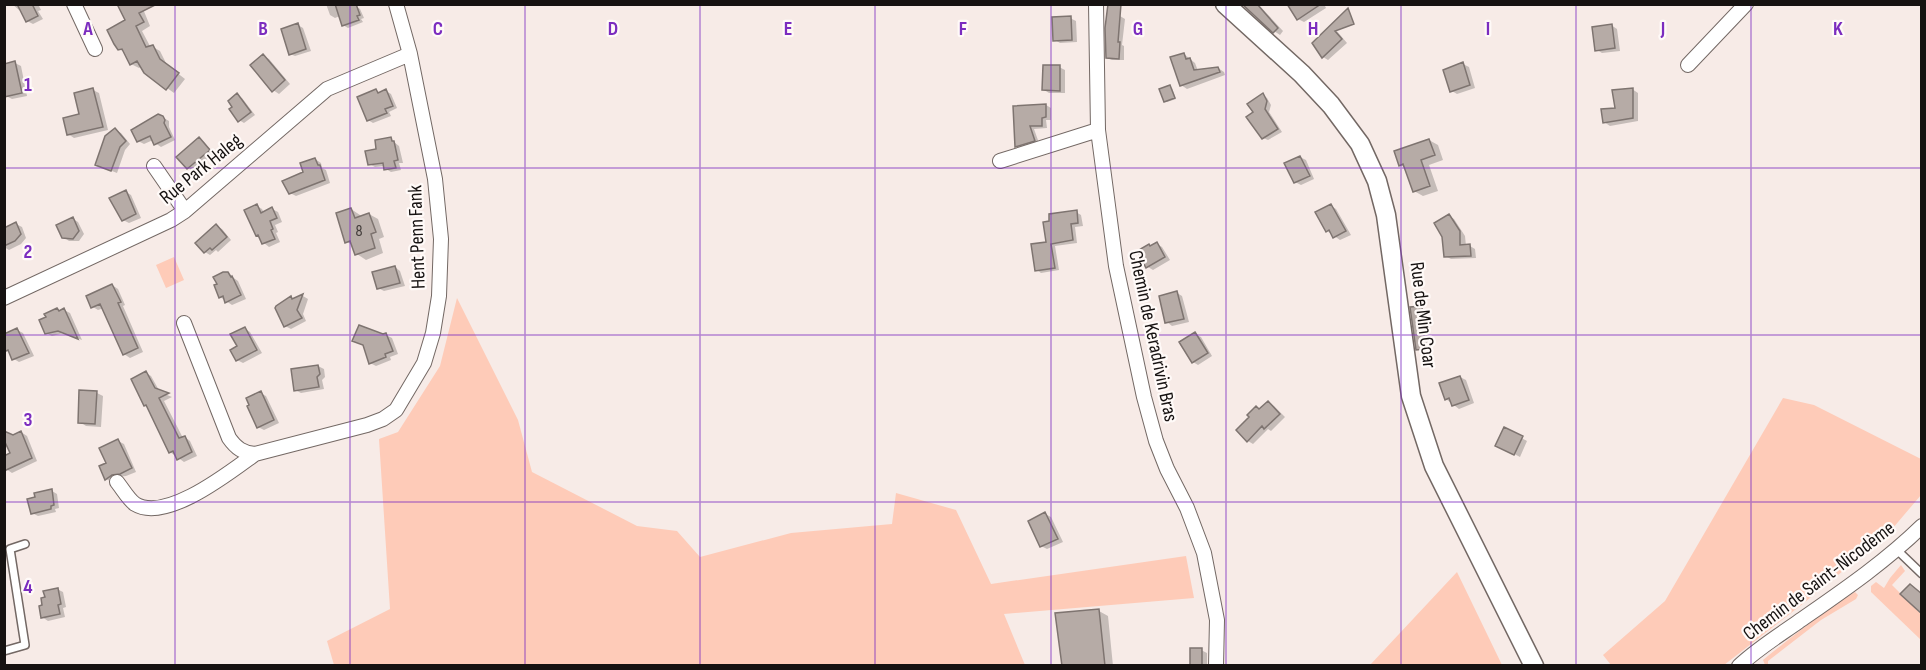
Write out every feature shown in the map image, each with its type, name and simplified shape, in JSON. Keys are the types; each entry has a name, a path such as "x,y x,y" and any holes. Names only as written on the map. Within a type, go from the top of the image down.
{"street":[{"path":"74,4 95,49"},
{"name":"Hent Penn Fank","path":"117,482 134,503 149,508 163,507 187,498 255,454 383,419 396,410 424,363 440,296 441,239 435,179 410,54 396,4"},
{"name":"Chemin de Keradrivin Bras","path":"1096,4 1098,130 1116,266 1144,397 1156,441 1187,508 1204,554 1217,620 1216,666"},
{"name":"Rue de Min Coar","path":"1225,4 1302,74 1331,105 1360,144 1377,181 1386,215 1411,396 1431,456 1444,485 1534,666"},
{"path":"1688,65 1746,4"},
{"name":"Rue Park Haleg","path":"4,298 171,220 185,211 327,89 410,54"},
{"path":"1000,161 1098,130"},
{"path":"154,166 185,211"},
{"path":"184,323 229,438 240,450 255,454"},
{"name":"Chemin de Saint-Nicodème","path":"1739,666 1897,550 1922,526"}],"lane":[{"path":"4,651 25,645 9,549 25,544"},
{"path":"1897,550 1922,574"}],"shaded area":[{"path":"174,257 184,280 166,288 156,265"},
{"path":"457,298 518,420 532,472 637,526 677,531 700,557 791,533 892,524 896,493 956,510 991,584 1186,556 1194,598 1004,614 1025,665 334,665 327,641 390,609 379,439 398,432 440,366"},
{"path":"1783,398 1814,405 1921,459 1921,495 1887,535 1724,665 1611,665 1603,655 1665,601"},
{"path":"1901,565 1905,571 1892,585 1921,614 1921,640 1871,592 1871,586 1876,582 1884,588"},
{"path":"1457,572 1502,665 1370,665"},
{"path":"1855,592 1858,595 1856,599 1821,620 1768,661 1768,665 1765,665 1763,660 1819,616"}],"building":[{"path":"17,4 32,4 38,16 26,22"},
{"path":"117,4 157,4 139,13 144,22 136,26 146,47 153,45 160,59 179,73 166,90 144,73 137,61 130,65 122,49 118,50 114,44 107,30 125,20"},
{"path":"335,4 356,4 360,15 357,16 359,20 342,26"},
{"path":"1108,4 1121,4 1119,59 1106,58 1105,28"},
{"path":"1242,4 1257,4 1278,28 1273,33"},
{"path":"1287,4 1321,4 1297,20"},
{"path":"1348,8 1354,24 1335,31 1342,39 1322,58 1312,43"},
{"path":"1071,16 1072,40 1053,41 1052,17"},
{"path":"298,23 306,49 289,55 281,29"},
{"path":"1612,24 1615,48 1595,51 1592,27"},
{"path":"1184,53 1186,59 1190,58 1194,70 1218,67 1220,72 1180,86 1170,57"},
{"path":"263,54 285,80 272,92 250,65"},
{"path":"15,61 22,93 4,97 4,64"},
{"path":"1463,62 1470,85 1450,92 1443,70"},
{"path":"1043,65 1060,65 1060,91 1042,90"},
{"path":"1170,85 1175,98 1164,102 1159,89"},
{"path":"93,88 103,127 67,135 63,118 79,114 74,93"},
{"path":"1633,88 1633,118 1603,123 1601,109 1615,108 1612,90"},
{"path":"376,89 378,93 386,89 393,106 385,109 387,113 367,121 357,97"},
{"path":"237,93 251,112 238,122 229,109 232,107 228,101"},
{"path":"1263,93 1267,101 1265,109 1278,129 1262,139 1246,117 1253,112 1247,104"},
{"path":"1046,104 1046,117 1042,118 1042,126 1030,126 1035,141 1015,147 1013,106"},
{"path":"158,114 163,116 171,137 154,145 150,136 137,142 131,130"},
{"path":"115,128 126,141 120,147 111,171 95,165 105,136"},
{"path":"199,137 210,150 187,169 176,157"},
{"path":"391,137 398,160 394,161 396,168 384,170 383,163 368,165 365,151 376,149 375,140"},
{"path":"1429,139 1435,155 1421,160 1430,186 1413,192 1403,164 1399,166 1394,151"},
{"path":"1300,156 1310,176 1294,183 1284,163"},
{"path":"315,158 325,180 289,194 282,181 303,172 300,163"},
{"path":"126,190 136,214 122,221 109,198"},
{"path":"257,204 261,213 272,207 277,218 270,221 275,239 262,244 244,210"},
{"path":"1331,204 1346,231 1333,238 1329,230 1326,232 1315,212"},
{"path":"351,208 355,218 369,213 376,232 371,234 375,248 355,255 350,241 345,243 336,213"},
{"path":"1077,210 1078,223 1071,224 1073,240 1051,244 1055,268 1035,271 1031,244 1046,242 1043,222 1049,221 1049,214"},
{"path":"1449,214 1460,231 1460,245 1470,244 1471,256 1444,257 1442,237 1434,223"},
{"path":"73,217 79,231 73,239 62,238 56,225"},
{"path":"16,222 21,234 15,241 4,246 4,228"},
{"path":"216,224 227,237 212,250 210,248 204,253 195,243"},
{"path":"1157,242 1165,257 1146,268 1137,251"},
{"path":"395,266 400,283 377,289 372,272"},
{"path":"228,272 232,276 241,295 225,303 223,296 219,298 214,285 217,284 213,277"},
{"path":"112,284 138,348 123,355 100,304 91,308 86,296"},
{"path":"1177,291 1184,319 1165,323 1159,296"},
{"path":"303,294 297,310 302,318 284,327 276,306 291,296 292,299"},
{"path":"1422,306 1425,349 1416,350 1410,307"},
{"path":"57,308 59,311 64,308 78,339 58,331 45,334 39,320 46,317 44,314"},
{"path":"359,325 383,334 386,333 393,351 385,354 386,357 369,364 363,345 352,341"},
{"path":"245,327 257,350 236,361 230,350 237,346 230,334"},
{"path":"17,328 29,353 12,360 8,350 4,352 4,334"},
{"path":"1195,332 1208,353 1192,363 1179,342"},
{"path":"318,365 319,387 294,391 291,369"},
{"path":"146,371 155,388 169,393 159,398 179,438 185,436 192,452 177,460 173,451 169,453 131,379"},
{"path":"1460,376 1469,400 1452,406 1449,398 1445,400 1439,383"},
{"path":"79,390 97,391 95,424 78,423"},
{"path":"261,391 274,420 257,428 247,406 249,405 246,398"},
{"path":"1268,401 1280,414 1264,429 1262,426 1247,442 1236,430 1256,406 1259,409"},
{"path":"1504,427 1523,436 1514,455 1495,446"},
{"path":"4,431 13,435 21,431 32,458 4,471 4,456 10,453 4,440"},
{"path":"118,439 132,468 105,480 99,466 106,463 99,448"},
{"path":"52,489 54,505 51,509 31,514 27,499 35,497 34,493"},
{"path":"1045,512 1058,539 1040,547 1028,521"},
{"path":"1910,584 1922,594 1922,614 1900,594"},
{"path":"58,588 60,614 41,618 39,606 42,605 41,598 45,597 43,591"},
{"path":"1099,609 1105,666 1062,666 1055,613"},
{"path":"1190,648 1202,648 1202,666 1190,666"}]}
